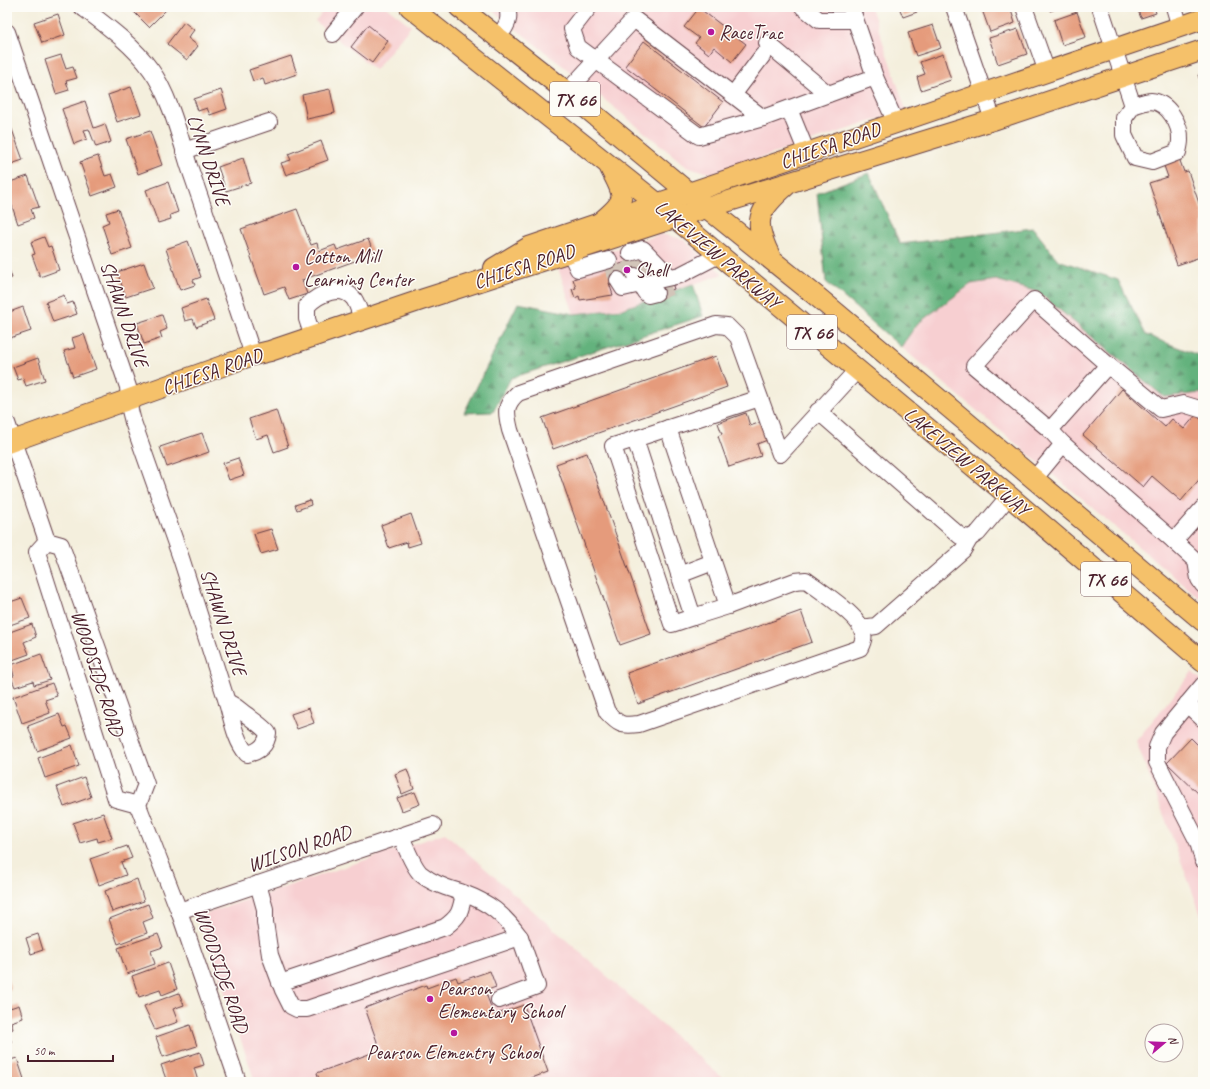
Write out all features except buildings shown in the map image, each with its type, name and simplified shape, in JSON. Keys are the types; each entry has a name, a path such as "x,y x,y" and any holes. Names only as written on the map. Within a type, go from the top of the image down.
{"main road":[{"name":"LAKEVIEW PARKWAY","path":"410,7 657,203 1009,496 1203,662"},
{"name":"LAKEVIEW PARKWAY","path":"470,11 498,38 567,92 820,299 1035,478 1203,621"},
{"path":"451,39 470,11"},
{"name":"CHIESA ROAD","path":"464,286 529,247 1203,19"},
{"name":"CHIESA ROAD","path":"9,436 130,399 252,356 674,218 993,120 1203,50"},
{"path":"824,172 850,155 887,138 892,133 896,123"},
{"path":"599,223 620,204 622,198 620,187 608,164"},
{"path":"772,260 762,242 759,224 763,211 770,200 790,183"},
{"path":"1009,496 1035,478"}],"street":[{"name":"LYNN DRIVE","path":"82,7 130,46 152,71 165,97 252,356"},
{"path":"333,34 355,7"},
{"path":"498,38 506,26 510,16 507,7"},
{"path":"589,7 572,29 578,47 699,136 763,118 875,77"},
{"path":"803,7 819,20 853,13 875,77 896,123"},
{"path":"954,7 993,120"},
{"path":"1024,7 1047,72"},
{"path":"1100,7 1133,106"},
{"path":"1174,7 1180,27"},
{"path":"567,92 634,19 763,118"},
{"name":"SHAWN DRIVE","path":"7,32 128,387 130,410 133,422 181,558 227,702"},
{"path":"733,95 765,49 828,94"},
{"path":"789,109 807,153"},
{"path":"184,151 269,122"},
{"path":"613,238 621,262 623,288 657,280 719,255"},
{"path":"570,252 578,269 621,262 643,249 657,280"},
{"path":"313,336 307,319 307,306 312,301 328,292 338,291 347,293 353,298 357,305 362,320"},
{"path":"1203,410 1183,404 1161,409 1034,300 974,366 1050,430 1063,444 1174,541 1200,557 1199,579 1203,584"},
{"path":"760,398 612,446 672,624 728,606 795,581 806,580 854,617 862,628 864,638 860,648 638,724 627,726 617,722 608,712 510,430 506,414 510,400 518,393 716,325 727,326 738,337 760,398 780,454 857,370"},
{"path":"1050,430 1108,365"},
{"path":"818,411 960,536 970,538"},
{"path":"668,428 728,606"},
{"path":"9,436 47,541"},
{"path":"635,439 693,617"},
{"path":"1035,478 1063,444"},
{"path":"862,628 876,626 963,550 970,538 978,533 1009,496"},
{"path":"1174,541 1203,508"},
{"name":"WOODSIDE ROAD","path":"138,805 116,800 37,552 47,541 61,545 146,784 138,805 179,911 238,1082"},
{"path":"679,575 713,562"},
{"path":"1203,685 1162,733 1157,747 1157,762 1198,842 1203,860"},
{"path":"1186,704 1203,719"},
{"name":"WILSON ROAD","path":"179,911 433,825"},
{"path":"401,836 409,855 420,873 440,885 484,902 498,911 520,937 537,986 499,1000"},
{"path":"258,884 265,909 265,922 270,955 280,983 291,1006 297,1009 307,1010 520,937"},
{"path":"280,983 445,927 458,916 464,894"}],"shaded area":[{"path":"327,7 387,7 411,26 375,70 315,21"},
{"path":"488,7 871,7 906,110 712,174 686,166"},
{"path":"661,234 683,239 723,274 622,309 574,314 558,268"},
{"path":"996,280 1038,292 1164,397 1200,393 1203,396 1203,601 901,347 917,324 971,284"},
{"path":"1192,672 1203,681 1203,920 1136,741"},
{"name":"Pearson Elementary School","path":"445,833 727,1082 255,1082 199,916"}],"green space":[{"path":"869,173 900,244 1033,228 1058,260 1118,280 1146,335 1203,357 1203,396 1200,393 1164,397 1038,292 996,280 971,284 917,324 901,347 826,282 817,193"},
{"path":"693,284 703,316 511,378 493,412 464,413 518,303 574,314 622,309"}],"tunnel":[{"path":"636,258 647,271"},
{"path":"624,262 634,275"},
{"path":"611,266 618,280"},
{"path":"656,293 673,286"}],"place":[{"name":"RaceTrac","path":"711,32"},
{"name":"Cotton Mill Learning Center","path":"296,267"},
{"name":"Shell","path":"627,270"},
{"name":"Pearson Elementary School","path":"430,999"},
{"name":"Pearson Elementry School","path":"454,1033"}]}
